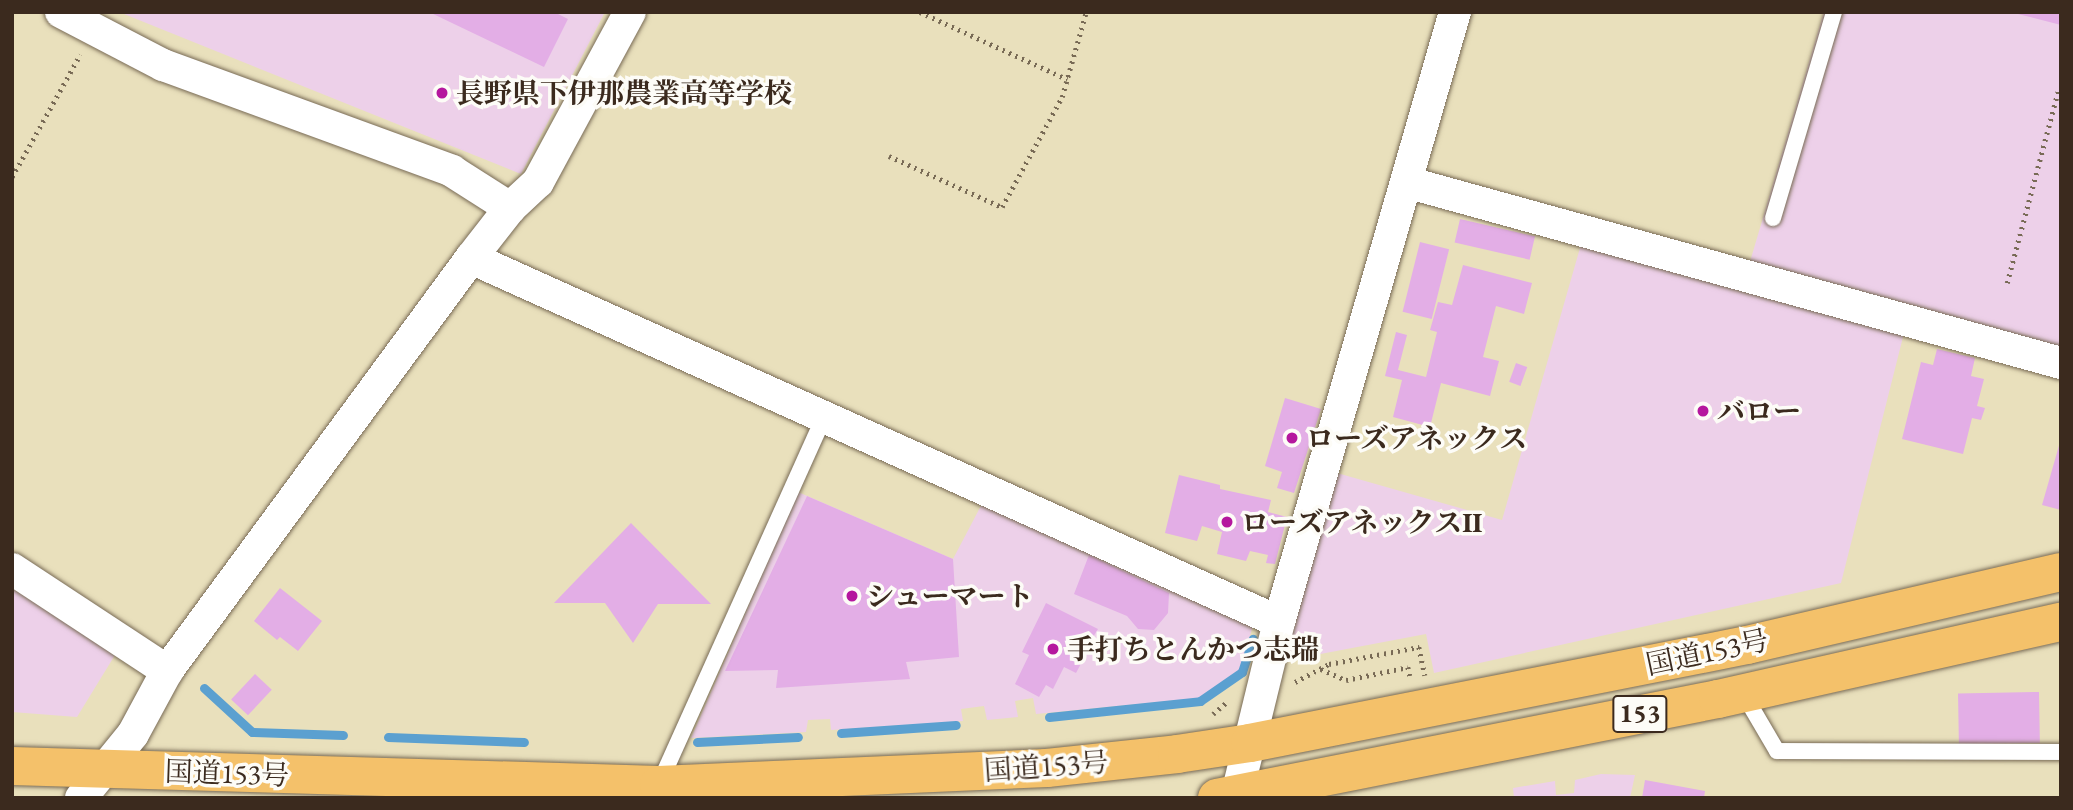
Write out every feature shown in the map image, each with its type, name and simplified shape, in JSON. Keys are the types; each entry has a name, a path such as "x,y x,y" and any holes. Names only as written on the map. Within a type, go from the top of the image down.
{"highway":[{"name":"国道153号","path":"12,766 93,784 659,785 1047,768 1250,743 1747,645 2061,572"},
{"name":"国道153号","path":"1230,797 1743,693 2061,622"}],"street":[{"path":"61,12 163,65 452,171 510,208"},
{"path":"93,784 133,734 167,671 471,258 510,208 538,182 630,12"},
{"path":"1230,797 1250,743 1279,622 1455,12"},
{"path":"1406,182 2061,363"},
{"path":"471,258 1279,622"},
{"path":"12,569 167,671"}],"lane":[{"path":"1773,218 1834,12"},
{"path":"659,785 824,417"},
{"path":"1743,693 1777,751 2061,752"}],"path":[{"path":"920,12 1067,79"},
{"path":"888,156 1002,207 1062,97 1086,12"},
{"path":"12,177 94,30"},
{"path":"2007,283 2059,91"},
{"path":"1320,669 1346,680 1408,667"},
{"path":"1202,715 1213,713 1235,694"}],"shaded area":[{"name":"長野県下伊那農業高等学校","path":"119,12 605,12 521,174"},
{"path":"1824,12 2061,12 2061,353 1749,265"},
{"path":"1582,241 1905,329 1841,583 1434,673 1426,634 1294,659 1285,641 1337,473 1502,520"},
{"path":"798,492 953,559 984,500 1253,626 1239,671 1199,698 1036,714 1033,698 1015,701 1018,717 987,720 984,706 961,709 963,721 831,730 830,719 808,720 806,732 691,738"},
{"path":"12,588 115,655 77,717 12,712"},
{"path":"1601,774 1635,775 1630,798 1514,798 1513,788 1555,781 1556,795 1574,793 1575,780"}],"building":[{"path":"429,12 554,12 568,19 544,67"},
{"path":"2014,12 2061,12 2061,25 2014,13"},
{"path":"1460,219 1535,236 1530,260 1455,242"},
{"path":"1420,242 1449,249 1432,319 1403,312"},
{"path":"1463,265 1532,283 1524,314 1496,306 1483,357 1499,361 1490,396 1441,383 1430,427 1393,417 1402,380 1385,376 1396,332 1407,335 1398,370 1426,377 1437,332 1430,330 1438,302 1452,305"},
{"path":"1937,349 1975,358 1971,376 1984,379 1977,406 1985,408 1981,420 1972,418 1963,454 1902,439 1921,362 1933,365"},
{"path":"1516,363 1527,367 1520,386 1509,382"},
{"name":"ローズアネックス","path":"1285,398 1321,409 1294,493 1277,488 1282,472 1265,466"},
{"path":"2061,443 2061,510 2042,505"},
{"name":"ローズアネックスⅡ","path":"1179,475 1220,485 1220,489 1271,500 1268,512 1287,517 1275,564 1266,563 1268,555 1250,551 1246,561 1217,554 1222,532 1202,526 1197,541 1165,533"},
{"path":"807,496 953,559 959,657 906,662 910,679 776,688 778,670 725,671"},
{"path":"631,523 711,604 658,604 633,643 605,603 554,603"},
{"path":"1089,555 1169,593 1168,613 1154,630 1138,629 1127,616 1074,594"},
{"path":"280,588 322,621 298,651 280,637 277,640 254,621"},
{"name":"手打ちとんかつ志瑞","path":"1046,603 1098,629 1088,645 1085,644 1080,655 1084,658 1076,673 1064,667 1053,689 1046,685 1039,697 1015,684 1029,655 1022,652"},
{"path":"255,674 272,690 248,715 231,700"},
{"path":"2039,692 2040,743 1959,744 1958,693"},
{"path":"1645,780 1705,791 1704,798 1642,798"}],"waterway":[{"path":"1049,717 1200,701 1242,672 1253,639"},
{"path":"204,688 252,732 343,735"},
{"path":"841,733 956,725"},
{"path":"388,737 524,742"},
{"path":"697,742 798,737"}],"place":[{"name":"長野県下伊那農業高等学校","path":"442,93"},
{"name":"バロー","path":"1703,411"},
{"name":"ローズアネックス","path":"1292,438"},
{"name":"ローズアネックスⅡ","path":"1227,522"},
{"name":"シューマート","path":"852,596"},
{"name":"手打ちとんかつ志瑞","path":"1053,649"}]}
